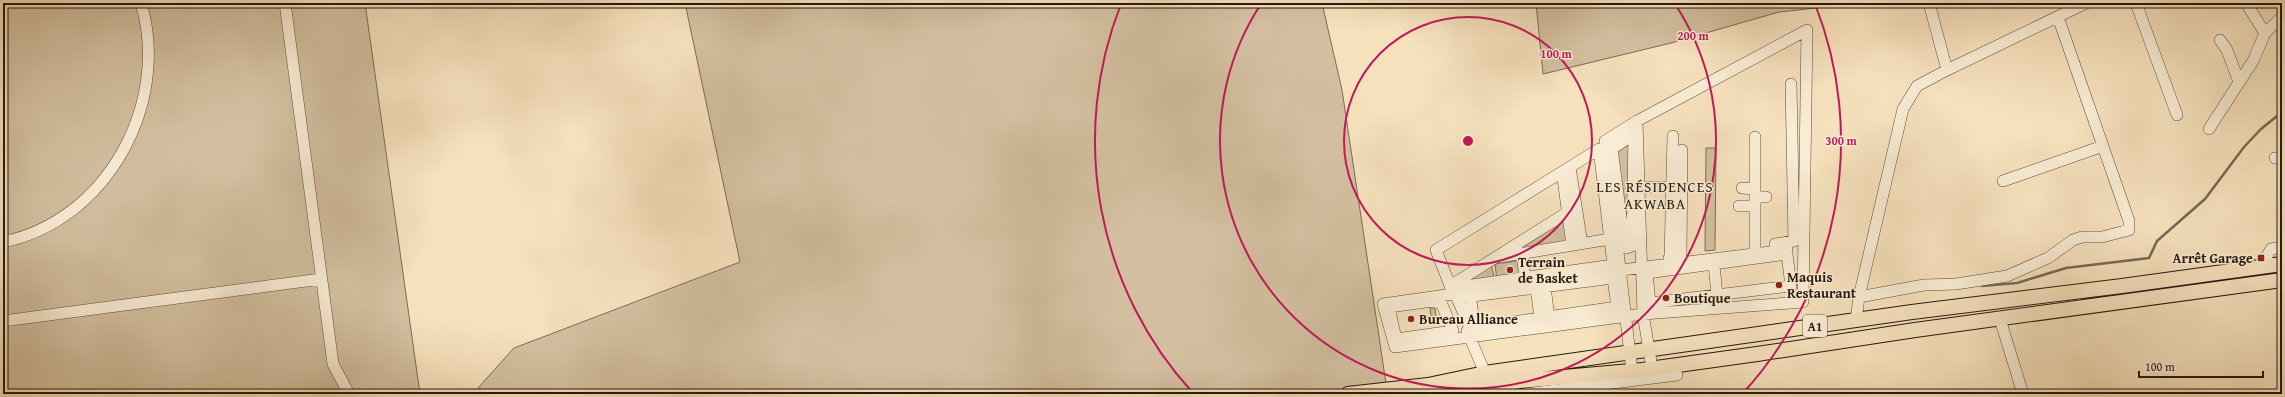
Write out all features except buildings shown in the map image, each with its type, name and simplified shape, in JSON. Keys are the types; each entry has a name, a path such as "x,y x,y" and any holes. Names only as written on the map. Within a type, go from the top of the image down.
{"main road":[{"name":"A1","path":"1348,394 1428,385 1485,373 1856,320 2275,265"},
{"name":"A1","path":"1439,394 1520,381 1632,371 2282,280"}],"street":[{"path":"3,242 47,226 76,207 102,182 123,153 138,120 146,91 149,50 145,16 141,3"},
{"path":"286,3 333,364 349,394"},
{"path":"1929,3 1947,70"},
{"path":"1856,320 1859,297 1902,109 1917,86 2086,3"},
{"path":"2136,3 2177,115"},
{"path":"2246,3 2265,33"},
{"path":"1859,297 1924,285 1956,284 2008,276 2048,258 2073,240 2082,237 2102,237 2129,230 2129,221 2058,17"},
{"path":"2209,129 2253,61 2265,33 2282,17"},
{"path":"1472,332 1627,317 1643,314 1803,302 1807,30 1641,120 1431,248 1450,290 1472,332 1485,373"},
{"path":"2220,40 2227,50 2239,82"},
{"path":"1641,120 1644,187 1644,260 1676,258 1794,241 1791,84"},
{"path":"1641,120 1643,314 1652,368"},
{"path":"1634,134 1632,246 1627,248 1625,247 1612,149 1634,134"},
{"path":"1673,136 1672,187 1676,258"},
{"path":"1755,137 1758,197 1755,247"},
{"path":"1605,141 1627,317 1629,352 1632,371"},
{"path":"2003,181 2103,146"},
{"path":"1599,148 1613,265 1451,288 1450,290 1436,250 1570,170 1599,148"},
{"path":"1676,258 1682,150"},
{"path":"1570,170 1563,179 1568,212 1577,244"},
{"path":"1570,170 1577,244"},
{"path":"1644,187 1672,187"},
{"path":"1742,188 1758,197"},
{"path":"1739,206 1758,197"},
{"path":"1450,290 1495,258 1568,212"},
{"path":"1495,258 1610,239"},
{"path":"2275,265 2267,256 2271,249 2282,247"},
{"path":"1472,332 1470,296 1613,278 1617,307 1545,317 1472,332 1395,347 1383,304 1450,290 1787,250"},
{"path":"1522,253 1526,278"},
{"path":"1787,254 1791,286 1650,303 1646,273 1717,264 1787,254"},
{"path":"1717,264 1721,294"},
{"path":"3,321 321,280"},
{"path":"1540,287 1545,317"},
{"path":"1440,300 1453,331 1396,339 1389,307 1440,300"},
{"path":"2000,319 2023,394"},
{"path":"1525,394 1555,392 1676,375"}],"shaded area":[{"path":"3,3 365,3 420,394 3,394"},
{"path":"685,3 1322,3 1342,90 1387,390 1349,394 482,394 478,388 514,348 740,262"},
{"path":"1536,3 1863,3 1779,12 1671,43 1543,74"},
{"path":"1632,138 1631,229 1626,230 1615,148"},
{"path":"1706,148 1716,148 1715,250 1705,251"},
{"path":"1566,217 1571,244 1512,253"},
{"name":"Terrain de Basket","path":"1522,260 1525,276 1497,281 1495,264"},
{"path":"1491,264 1495,281 1461,286"},
{"path":"1430,308 1435,308 1437,324 1432,324"}],"waterway":[{"path":"1982,286 2017,283 2066,268 2149,258 2157,241 2205,199 2244,147 2261,129 2282,112"}],"place":[{"name":"Arrêt Garage","path":"2261,258"},
{"name":"Terrain de Basket","path":"1510,270"},
{"name":"Maquis Restaurant","path":"1779,285"},
{"name":"Boutique","path":"1666,298"},
{"name":"Bureau Alliance","path":"1411,319"}],"district":[{"name":"LES RÉSIDENCES AKWABA","path":"1655,196"}]}
